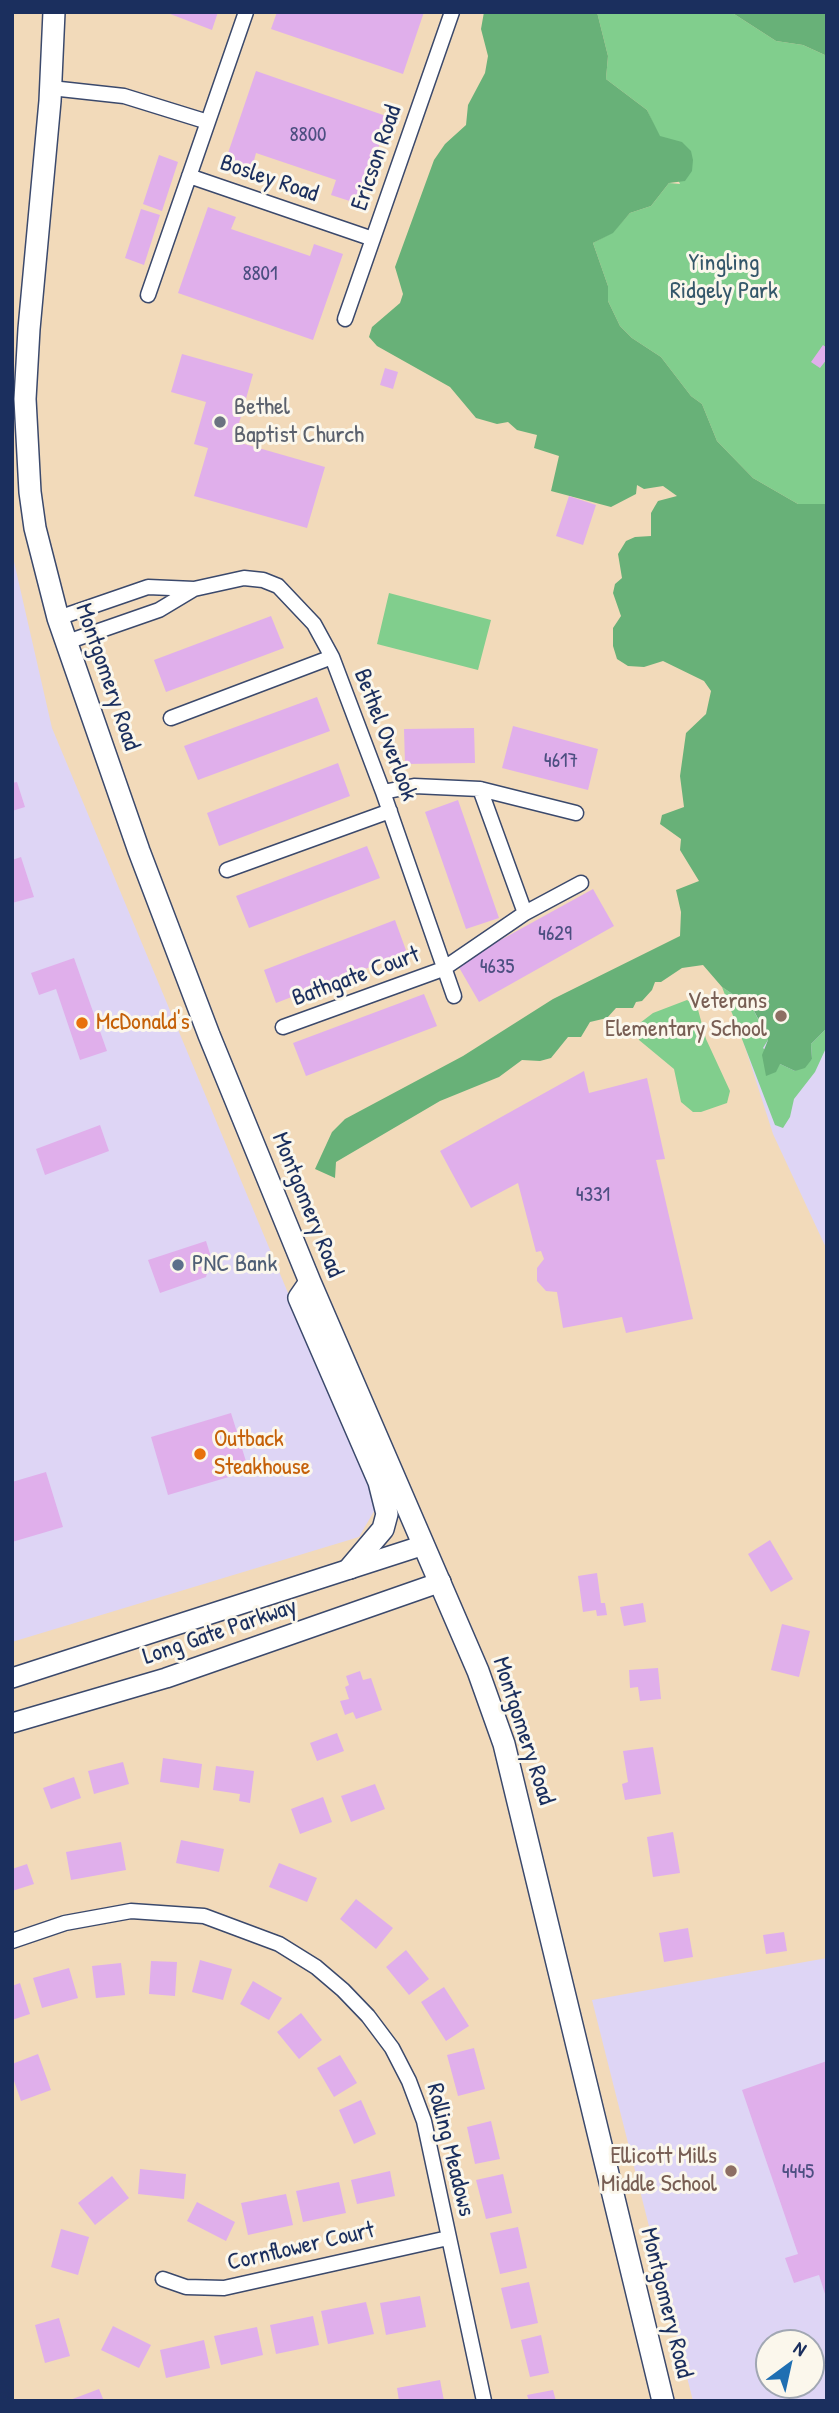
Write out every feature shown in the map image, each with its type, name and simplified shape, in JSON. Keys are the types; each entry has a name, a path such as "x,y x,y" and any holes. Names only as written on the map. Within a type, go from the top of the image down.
{"main road":[{"name":"Montgomery Road","path":"54,12 51,88 25,398 32,504 58,618 139,851 204,1023 310,1282 441,1582 504,1744 523,1813 663,2401"},
{"path":"310,1282 299,1298 379,1482 387,1514 383,1529 350,1569"}],"street":[{"path":"148,295 246,12"},
{"name":"Ericson Road","path":"345,319 452,12"},
{"path":"51,88 136,98 208,122"},
{"name":"Bosley Road","path":"189,176 373,239"},
{"name":"Bethel Overlook","path":"58,618 148,587 194,589 244,578 278,586 314,624 332,657 390,811 454,996"},
{"name":"Bethel Overlook","path":"66,642 159,610 194,589"},
{"path":"171,718 332,657"},
{"path":"383,792 414,786 480,789 576,813"},
{"path":"480,789 526,913"},
{"path":"227,870 390,811"},
{"name":"Bathgate Court","path":"283,1027 443,969 526,913 581,883"},
{"name":"Long Gate Parkway","path":"12,1678 424,1545"},
{"name":"Long Gate Parkway","path":"12,1723 166,1678 441,1582"},
{"name":"Rolling Meadows","path":"12,1941 65,1923 131,1912 155,1911 204,1916 279,1944 316,1967 368,2016 391,2048 409,2081 424,2121 484,2401"},
{"name":"Cornflower Court","path":"163,2279 186,2287 225,2288 448,2238"}],"shaded area":[{"path":"12,553 52,728 377,1506 359,1537 12,1642"},
{"name":"Veterans Elementary School","path":"827,745 827,1250 773,1134 697,897"},
{"name":"Ellicott Mills Middle School","path":"827,1958 827,2401 693,2401 592,2000"}],"green space":[{"path":"484,12 597,12 608,56 606,79 647,110 660,136 682,142 691,151 693,160 692,171 685,181 669,183 651,206 630,213 613,233 593,243 608,286 608,301 620,326 632,338 661,357 691,396 702,404 717,441 753,478 798,504 827,504 827,1028 811,1044 812,1059 805,1068 795,1071 780,1064 776,1072 766,1076 762,1055 768,1040 768,1031 763,1028 752,1007 722,987 703,965 682,968 661,982 655,982 652,990 642,1001 636,1002 633,1008 616,1008 607,1018 590,1022 581,1037 568,1037 551,1058 540,1061 522,1060 499,1077 440,1101 336,1162 335,1178 315,1169 332,1132 345,1119 463,1056 553,999 680,936 681,912 676,890 699,881 680,850 681,839 660,824 662,815 684,807 680,776 686,733 706,714 711,691 704,681 663,661 644,667 628,666 617,659 613,646 613,628 621,616 613,593 615,584 622,578 618,554 626,541 635,537 651,536 651,513 658,501 677,496 663,486 644,489 637,485 636,494 611,507 551,491 559,456 534,448 537,435 517,430 508,422 497,424 476,418 450,387 377,346 369,337 372,327 400,303 403,294 395,267 434,160 445,144 466,125 468,105 485,73 488,56 481,29"},
{"name":"Yingling Ridgely Park","path":"597,12 731,12 776,41 803,45 827,56 827,504 798,504 753,478 717,441 702,404 691,396 661,357 632,338 620,326 608,301 608,286 593,243 613,232 630,213 651,206 669,183 680,184 647,110 606,79 608,56"},
{"path":"731,12 827,12 827,56 803,45 776,41"},
{"path":"389,593 491,620 478,670 377,644"},
{"path":"722,987 752,1007 762,1027 768,1031 768,1040 763,1048 780,1064 795,1071 812,1059 811,1044 827,1028 826,1048 815,1072 794,1099 790,1117 783,1128 775,1125"},
{"path":"687,1000 697,1006 706,1039 730,1091 727,1103 701,1112 693,1112 681,1102 674,1069 639,1040 636,1026 653,1013"}],"building":[{"path":"165,12 218,12 212,30"},
{"path":"277,12 424,12 403,74 271,29"},
{"path":"256,71 389,117 359,204 331,195 336,180 256,153 252,168 226,159"},
{"path":"159,155 178,162 162,211 143,204"},
{"path":"208,207 236,217 231,229 310,256 314,244 343,254 313,340 178,293"},
{"path":"141,209 160,215 144,265 125,258"},
{"path":"823,345 827,348 827,359 820,368 811,362"},
{"name":"Bethel Baptist Church","path":"182,354 253,374 234,441 325,467 307,528 194,496 208,448 194,444 206,402 171,392"},
{"path":"385,368 398,372 393,389 380,385"},
{"path":"569,496 596,505 583,545 556,536"},
{"path":"271,616 284,648 166,692 154,660"},
{"path":"317,697 330,731 198,780 184,746"},
{"path":"513,726 598,749 588,790 502,768"},
{"path":"474,728 475,763 405,764 404,729"},
{"path":"338,763 350,796 219,846 207,813"},
{"path":"17,782 25,807 12,811 12,783"},
{"path":"458,800 499,918 466,929 425,812"},
{"path":"367,846 380,878 249,928 236,896"},
{"path":"21,857 34,897 12,903 12,860"},
{"path":"593,889 614,926 479,1002 457,964"},
{"path":"395,920 407,953 276,1003 264,970"},
{"name":"McDonald's","path":"74,958 107,1051 80,1060 56,989 39,995 31,973"},
{"path":"424,994 437,1026 306,1076 293,1043"},
{"path":"584,1071 589,1093 647,1078 665,1159 656,1160 693,1319 626,1333 622,1317 563,1328 557,1292 546,1291 537,1281 537,1268 544,1259 541,1251 536,1252 518,1183 471,1208 440,1151"},
{"path":"100,1125 109,1151 45,1175 36,1149"},
{"name":"PNC Bank","path":"206,1241 211,1257 204,1260 208,1270 206,1277 160,1293 148,1260"},
{"name":"Outback Steakhouse","path":"231,1413 249,1471 168,1495 151,1437"},
{"path":"46,1472 63,1527 12,1542 12,1482"},
{"path":"770,1540 793,1579 771,1592 748,1554"},
{"path":"597,1573 601,1603 605,1603 607,1615 597,1616 596,1610 583,1612 578,1576"},
{"path":"643,1603 646,1622 624,1626 620,1607"},
{"path":"782,1624 810,1631 799,1677 771,1670"},
{"path":"658,1668 661,1699 640,1701 638,1687 630,1688 629,1670"},
{"path":"360,1671 363,1680 371,1678 382,1710 356,1719 353,1712 345,1715 340,1701 349,1699 345,1687 349,1685 346,1676"},
{"path":"337,1733 344,1751 317,1761 310,1743"},
{"path":"653,1747 661,1794 625,1800 622,1784 628,1782 623,1751"},
{"path":"163,1758 202,1764 199,1788 160,1782"},
{"path":"123,1762 129,1784 94,1794 88,1771"},
{"path":"216,1766 254,1771 250,1803 239,1801 240,1794 213,1790"},
{"path":"74,1777 81,1798 51,1809 43,1788"},
{"path":"375,1784 385,1809 351,1822 341,1796"},
{"path":"323,1797 332,1822 300,1834 291,1809"},
{"path":"673,1832 680,1873 653,1877 647,1837"},
{"path":"181,1840 224,1849 219,1872 176,1863"},
{"path":"121,1842 126,1870 71,1880 66,1852"},
{"path":"279,1863 317,1878 307,1902 269,1887"},
{"path":"27,1864 34,1884 12,1891 12,1869"},
{"path":"356,1899 393,1928 376,1949 340,1919"},
{"path":"688,1928 693,1957 664,1962 659,1933"},
{"path":"784,1932 787,1951 766,1954 763,1935"},
{"path":"406,1950 429,1979 409,1995 386,1967"},
{"path":"200,1960 232,1969 223,2000 192,1992"},
{"path":"151,1961 177,1962 175,1996 149,1994"},
{"path":"121,1963 125,1995 96,1998 92,1966"},
{"path":"69,1968 78,1998 42,2008 33,1978"},
{"path":"253,1981 282,1998 269,2020 240,2004"},
{"path":"20,1983 30,2014 12,2020 12,1986"},
{"path":"444,1987 469,2026 446,2041 421,2002"},
{"path":"301,2013 322,2040 299,2059 277,2032"},
{"path":"474,2048 485,2089 458,2096 447,2055"},
{"path":"38,2054 51,2090 21,2101 12,2075 12,2064"},
{"path":"340,2055 357,2083 334,2097 317,2068"},
{"path":"827,2061 826,2297 819,2275 794,2283 785,2258 798,2254 742,2090"},
{"path":"361,2100 376,2134 354,2144 339,2110"},
{"path":"491,2121 500,2159 475,2164 467,2127"},
{"path":"140,2169 186,2174 184,2199 138,2194"},
{"path":"390,2171 395,2196 357,2204 351,2180"},
{"path":"503,2174 512,2213 486,2219 476,2180"},
{"path":"112,2176 129,2198 95,2225 78,2203"},
{"path":"339,2182 346,2213 303,2222 296,2191"},
{"path":"286,2194 293,2225 248,2235 241,2203"},
{"path":"197,2202 235,2222 226,2241 187,2221"},
{"path":"518,2227 527,2268 500,2274 490,2233"},
{"path":"61,2229 89,2237 78,2275 51,2267"},
{"path":"529,2282 538,2323 511,2329 501,2288"},
{"path":"420,2296 426,2327 386,2335 380,2303"},
{"path":"366,2302 374,2334 328,2344 321,2311"},
{"path":"313,2316 319,2345 276,2354 270,2325"},
{"path":"59,2318 70,2356 45,2363 35,2325"},
{"path":"113,2326 151,2345 139,2368 101,2350"},
{"path":"257,2327 263,2355 221,2365 214,2336"},
{"path":"541,2335 549,2373 530,2377 521,2340"},
{"path":"204,2340 210,2368 166,2378 160,2350"},
{"path":"440,2380 444,2401 399,2401 397,2388"},
{"path":"99,2389 104,2401 70,2401 70,2400"},
{"path":"553,2390 556,2401 529,2401 527,2395"}],"place":[{"name":"Bethel Baptist Church","path":"220,422"},
{"name":"Veterans Elementary School","path":"781,1016"},
{"name":"McDonald's","path":"82,1023"},
{"name":"PNC Bank","path":"178,1265"},
{"name":"Outback Steakhouse","path":"200,1454"},
{"name":"Ellicott Mills Middle School","path":"731,2171"}]}
